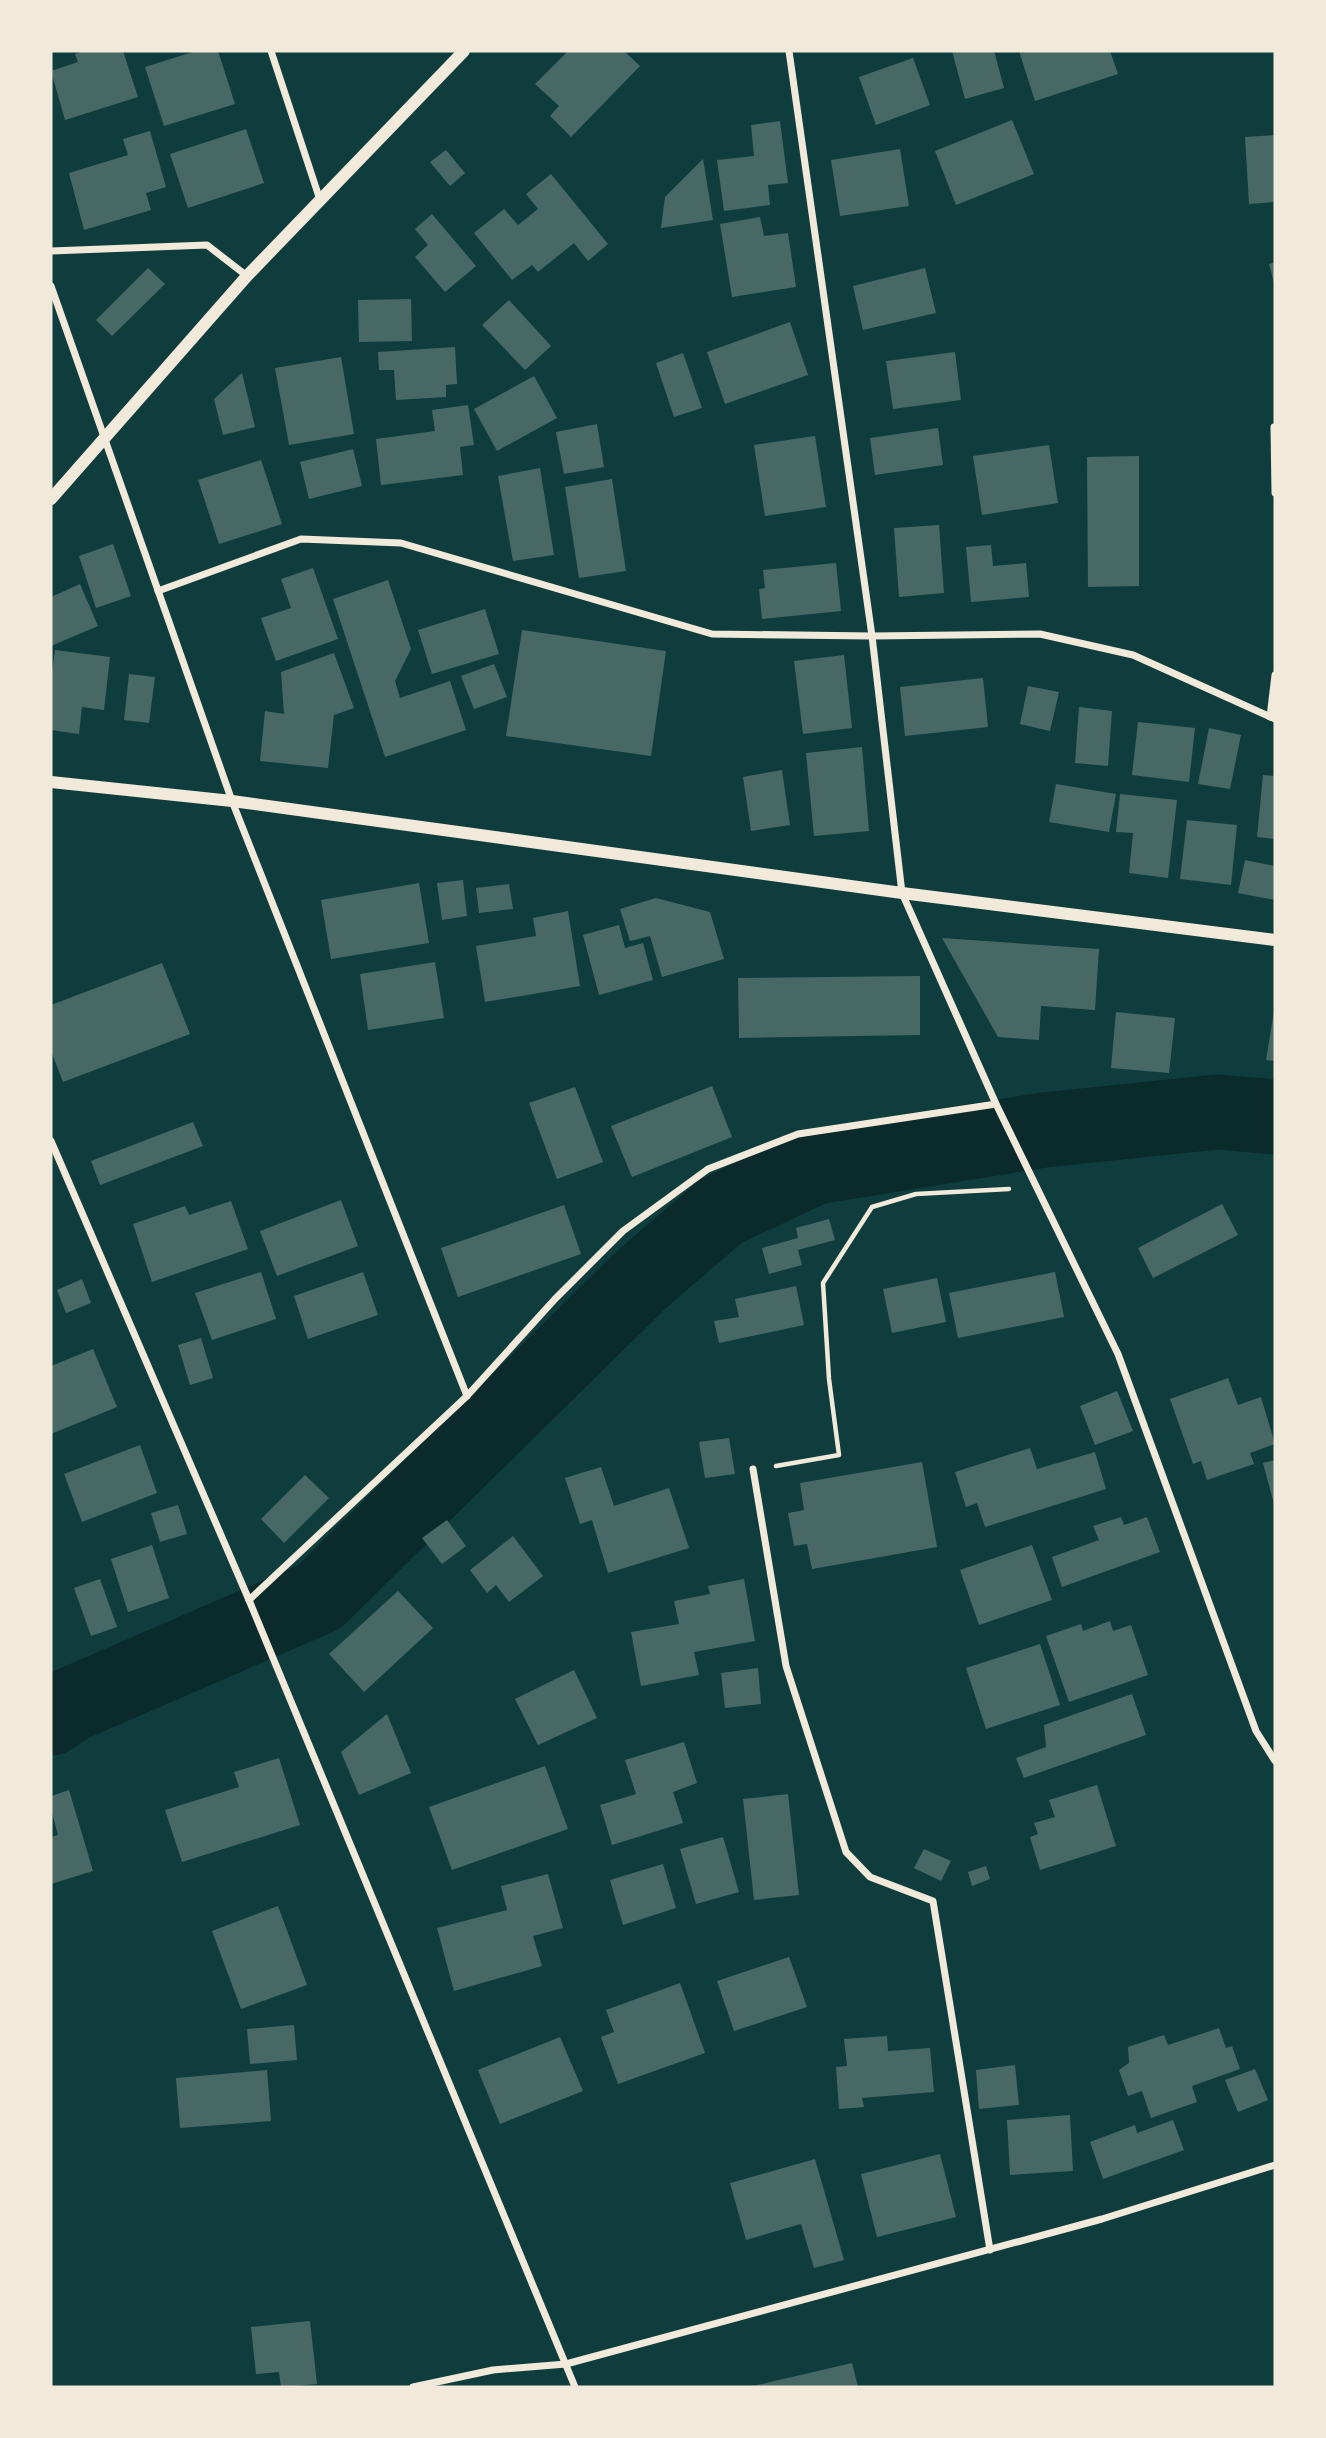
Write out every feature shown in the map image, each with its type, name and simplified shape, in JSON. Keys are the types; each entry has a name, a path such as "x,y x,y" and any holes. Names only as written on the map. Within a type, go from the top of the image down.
{"street":[{"path":"271,51 320,200"},
{"path":"51,499 247,276 464,51"},
{"path":"789,51 872,636 902,893 1000,1113 1118,1354 1256,1731 1275,1761"},
{"path":"51,251 207,244 247,276"},
{"path":"51,286 232,801 467,1396"},
{"path":"1275,427 1275,493"},
{"path":"158,591 301,539 401,543 712,634 1040,634 1133,655 1272,718 1275,675"},
{"path":"51,782 232,801 902,893 1275,940"},
{"path":"249,1600 467,1396 555,1299 623,1231 708,1169 798,1134 996,1104"},
{"path":"51,1141 249,1600 575,2387"},
{"path":"753,1469 786,1667 846,1852 870,1877 933,1901 990,2250"},
{"path":"413,2387 494,2370 566,2364 1102,2219 1275,2165"}],"path":[{"path":"753,1469 839,1455 829,1379 823,1283 872,1207 916,1194 1038,1187"}],"building":[{"path":"84,51 123,51 138,97 65,120 51,71 78,62 75,54"},
{"path":"196,51 218,51 235,104 164,126 145,67"},
{"path":"564,51 624,51 640,66 571,137 550,116 559,106 535,84 566,53"},
{"path":"952,51 994,51 1004,88 965,99"},
{"path":"1019,51 1110,51 1118,74 1035,101"},
{"path":"913,58 930,105 876,125 859,77"},
{"path":"1012,120 1034,174 956,205 935,151"},
{"path":"780,121 788,183 768,185 770,205 724,211 717,160 754,156 751,125"},
{"path":"246,129 264,183 188,208 170,154"},
{"path":"150,131 166,187 146,193 151,210 84,230 69,173 128,155 123,139"},
{"path":"1275,135 1275,202 1249,204 1245,137"},
{"path":"900,149 909,206 840,216 831,160"},
{"path":"446,150 465,173 450,186 430,162"},
{"path":"703,159 713,220 661,228 665,197"},
{"path":"551,174 608,244 588,261 574,243 538,272 532,265 512,280 474,233 504,209 518,225 538,209 526,194"},
{"path":"432,214 476,266 445,292 415,257 428,245 415,229"},
{"path":"760,217 764,236 788,233 796,287 732,297 720,224"},
{"path":"1275,262 1275,283 1274,283 1269,264"},
{"path":"148,268 165,284 112,336 96,320"},
{"path":"925,268 936,313 863,330 853,286"},
{"path":"411,299 412,341 359,342 358,300"},
{"path":"509,300 551,346 525,370 482,325"},
{"path":"790,322 808,375 725,404 707,352"},
{"path":"455,347 457,384 446,385 446,397 396,400 394,370 379,370 378,352"},
{"path":"955,352 961,400 893,409 886,361"},
{"path":"683,353 702,408 674,417 656,363"},
{"path":"341,357 354,434 289,445 275,368"},
{"path":"242,373 255,427 223,435 214,399"},
{"path":"534,376 557,418 497,451 474,409"},
{"path":"468,405 474,445 460,447 463,475 381,485 376,439 435,431 432,410"},
{"path":"597,424 604,467 564,474 556,432"},
{"path":"938,428 943,465 875,475 870,438"},
{"path":"815,436 826,507 765,516 754,445"},
{"path":"1049,445 1058,503 982,515 973,456"},
{"path":"353,449 362,486 309,499 300,462"},
{"path":"1139,456 1139,586 1088,587 1087,457"},
{"path":"261,460 282,524 219,544 198,480"},
{"path":"540,468 554,555 513,561 498,476"},
{"path":"612,479 626,571 579,578 565,487"},
{"path":"939,525 944,593 899,597 894,528"},
{"path":"113,544 131,596 96,608 79,556"},
{"path":"991,545 993,566 1026,563 1029,597 971,602 966,547"},
{"path":"836,563 841,611 762,619 759,589 765,588 763,570"},
{"path":"313,568 338,639 276,661 261,618 291,608 281,579"},
{"path":"388,580 411,649 395,681 400,698 450,681 466,730 385,757 333,599"},
{"path":"80,584 98,626 51,646 51,597"},
{"path":"485,609 499,654 432,674 418,630"},
{"path":"522,630 666,651 651,756 506,736"},
{"path":"55,650 110,657 104,710 82,707 79,734 51,730 51,679"},
{"path":"334,653 354,708 334,715 328,768 260,761 265,711 284,714 281,672"},
{"path":"844,655 852,728 803,734 794,661"},
{"path":"494,664 507,697 474,709 461,676"},
{"path":"129,674 155,677 149,723 124,720"},
{"path":"983,678 988,727 905,736 900,687"},
{"path":"1028,686 1059,692 1050,731 1020,724"},
{"path":"1079,707 1112,711 1108,766 1075,763"},
{"path":"1138,722 1195,728 1189,782 1132,775"},
{"path":"1209,728 1241,735 1230,789 1198,784"},
{"path":"862,747 869,831 814,836 806,753"},
{"path":"782,770 790,825 751,831 743,777"},
{"path":"1263,775 1275,776 1275,839 1257,837"},
{"path":"1056,784 1116,794 1109,832 1049,822"},
{"path":"1120,794 1177,800 1168,878 1129,873 1133,833 1116,832"},
{"path":"1187,820 1237,825 1231,885 1180,879"},
{"path":"1245,860 1275,866 1275,900 1238,893"},
{"path":"463,880 467,916 442,920 437,883"},
{"path":"419,883 429,943 331,959 321,900"},
{"path":"509,884 513,909 479,913 476,888"},
{"path":"656,898 710,912 724,959 662,977 650,936 630,941 620,909"},
{"path":"568,911 580,986 485,1002 476,946 536,936 533,918"},
{"path":"619,925 625,948 643,943 653,980 599,995 583,935"},
{"path":"942,938 1099,949 1095,1010 1041,1006 1039,1040 998,1037"},
{"path":"435,962 444,1018 368,1030 360,974"},
{"path":"162,963 190,1034 63,1082 51,1051 51,1005"},
{"path":"920,976 920,1035 739,1038 738,978"},
{"path":"1275,1011 1275,1061 1266,1060"},
{"path":"1116,1012 1175,1018 1169,1073 1111,1068"},
{"path":"712,1086 732,1137 632,1177 611,1126"},
{"path":"575,1087 603,1162 557,1179 529,1103"},
{"path":"193,1122 203,1146 100,1185 91,1161"},
{"path":"341,1200 358,1246 277,1276 260,1231"},
{"path":"231,1201 248,1249 152,1282 133,1224 185,1206 189,1215"},
{"path":"1222,1204 1238,1235 1153,1278 1138,1248"},
{"path":"564,1205 581,1254 458,1297 441,1248"},
{"path":"829,1219 835,1240 798,1250 802,1265 769,1274 762,1248 798,1238 796,1228"},
{"path":"261,1272 276,1319 212,1340 195,1293"},
{"path":"363,1272 378,1315 308,1339 294,1296"},
{"path":"1055,1272 1064,1317 958,1338 949,1293"},
{"path":"937,1278 946,1322 892,1333 883,1289"},
{"path":"82,1279 91,1303 66,1313 57,1290"},
{"path":"796,1286 804,1325 719,1343 714,1321 739,1317 735,1299"},
{"path":"201,1338 213,1378 190,1385 178,1345"},
{"path":"93,1349 117,1407 51,1434 51,1366"},
{"path":"1228,1378 1238,1405 1261,1397 1275,1444 1250,1453 1254,1464 1207,1480 1201,1461 1193,1464 1170,1399"},
{"path":"1117,1391 1133,1431 1095,1445 1080,1406"},
{"path":"729,1438 735,1474 705,1478 699,1442"},
{"path":"140,1445 157,1493 82,1522 64,1474"},
{"path":"1030,1448 1037,1469 1095,1452 1106,1489 985,1527 977,1503 966,1507 955,1472"},
{"path":"1275,1460 1275,1504 1274,1504 1263,1463"},
{"path":"922,1462 937,1547 812,1569 807,1544 794,1546 788,1513 804,1510 800,1483"},
{"path":"601,1467 614,1506 669,1488 689,1548 608,1573 592,1520 580,1524 565,1478"},
{"path":"305,1475 329,1498 284,1543 261,1519"},
{"path":"178,1505 187,1534 160,1542 151,1513"},
{"path":"1121,1517 1124,1525 1147,1517 1160,1552 1062,1587 1052,1557 1099,1540 1093,1526"},
{"path":"447,1520 466,1546 442,1564 422,1538"},
{"path":"513,1536 543,1576 509,1602 496,1585 487,1593 470,1570"},
{"path":"152,1545 169,1598 128,1612 111,1559"},
{"path":"1032,1545 1052,1600 979,1625 960,1570"},
{"path":"100,1579 117,1627 91,1636 74,1588"},
{"path":"744,1579 755,1641 694,1652 699,1675 641,1686 631,1632 679,1624 674,1601 710,1594 708,1586"},
{"path":"398,1591 433,1628 364,1692 329,1654"},
{"path":"1110,1621 1113,1631 1131,1625 1148,1675 1069,1702 1046,1636 1081,1624 1083,1631"},
{"path":"1040,1644 1060,1705 986,1729 966,1668"},
{"path":"758,1668 761,1704 725,1708 721,1673"},
{"path":"574,1670 597,1718 538,1745 515,1699"},
{"path":"1132,1694 1146,1735 1024,1778 1016,1758 1046,1747 1044,1725"},
{"path":"387,1714 411,1773 359,1795 341,1752"},
{"path":"684,1742 697,1783 673,1792 683,1823 612,1845 600,1805 636,1794 625,1760"},
{"path":"279,1758 300,1825 182,1862 165,1810 239,1787 234,1772"},
{"path":"545,1766 568,1829 452,1870 429,1807"},
{"path":"1097,1785 1116,1846 1040,1870 1030,1837 1038,1834 1034,1823 1055,1817 1049,1800"},
{"path":"69,1790 93,1871 51,1884 51,1837 58,1835 51,1809 51,1796"},
{"path":"788,1794 799,1895 754,1900 743,1799"},
{"path":"723,1837 739,1892 696,1904 680,1849"},
{"path":"924,1849 951,1861 941,1881 914,1868"},
{"path":"663,1864 676,1908 623,1925 610,1880"},
{"path":"986,1866 990,1879 972,1886 968,1872"},
{"path":"548,1874 563,1928 533,1936 542,1966 454,1991 437,1928 507,1910 501,1886"},
{"path":"278,1906 307,1985 241,2009 212,1931"},
{"path":"789,1957 807,2007 734,2031 717,1981"},
{"path":"680,1983 705,2053 618,2084 601,2037 614,2032 606,2010"},
{"path":"294,2025 297,2060 250,2064 247,2029"},
{"path":"1219,2028 1226,2048 1232,2046 1240,2069 1192,2086 1197,2102 1151,2118 1142,2091 1128,2096 1119,2070 1129,2063 1128,2047 1164,2035 1168,2045"},
{"path":"887,2036 888,2051 930,2048 934,2092 862,2098 864,2107 839,2109 836,2067 847,2066 844,2039"},
{"path":"560,2037 583,2091 500,2124 478,2070"},
{"path":"1015,2065 1019,2105 979,2109 976,2070"},
{"path":"1255,2069 1268,2100 1238,2112 1225,2080"},
{"path":"267,2070 271,2121 180,2128 176,2078"},
{"path":"1070,2115 1073,2171 1010,2175 1007,2120"},
{"path":"1173,2120 1184,2150 1103,2179 1090,2142 1135,2125 1137,2133"},
{"path":"940,2154 956,2217 877,2237 861,2174"},
{"path":"815,2159 844,2260 814,2268 801,2224 746,2240 730,2183"},
{"path":"310,2321 317,2384 281,2387 279,2372 256,2374 251,2327"},
{"path":"852,2363 858,2387 753,2386"}],"waterway":[{"path":"51,1718 70,1705 319,1597 641,1280 721,1211 815,1167 1044,1130 1217,1112 1275,1117"}]}
